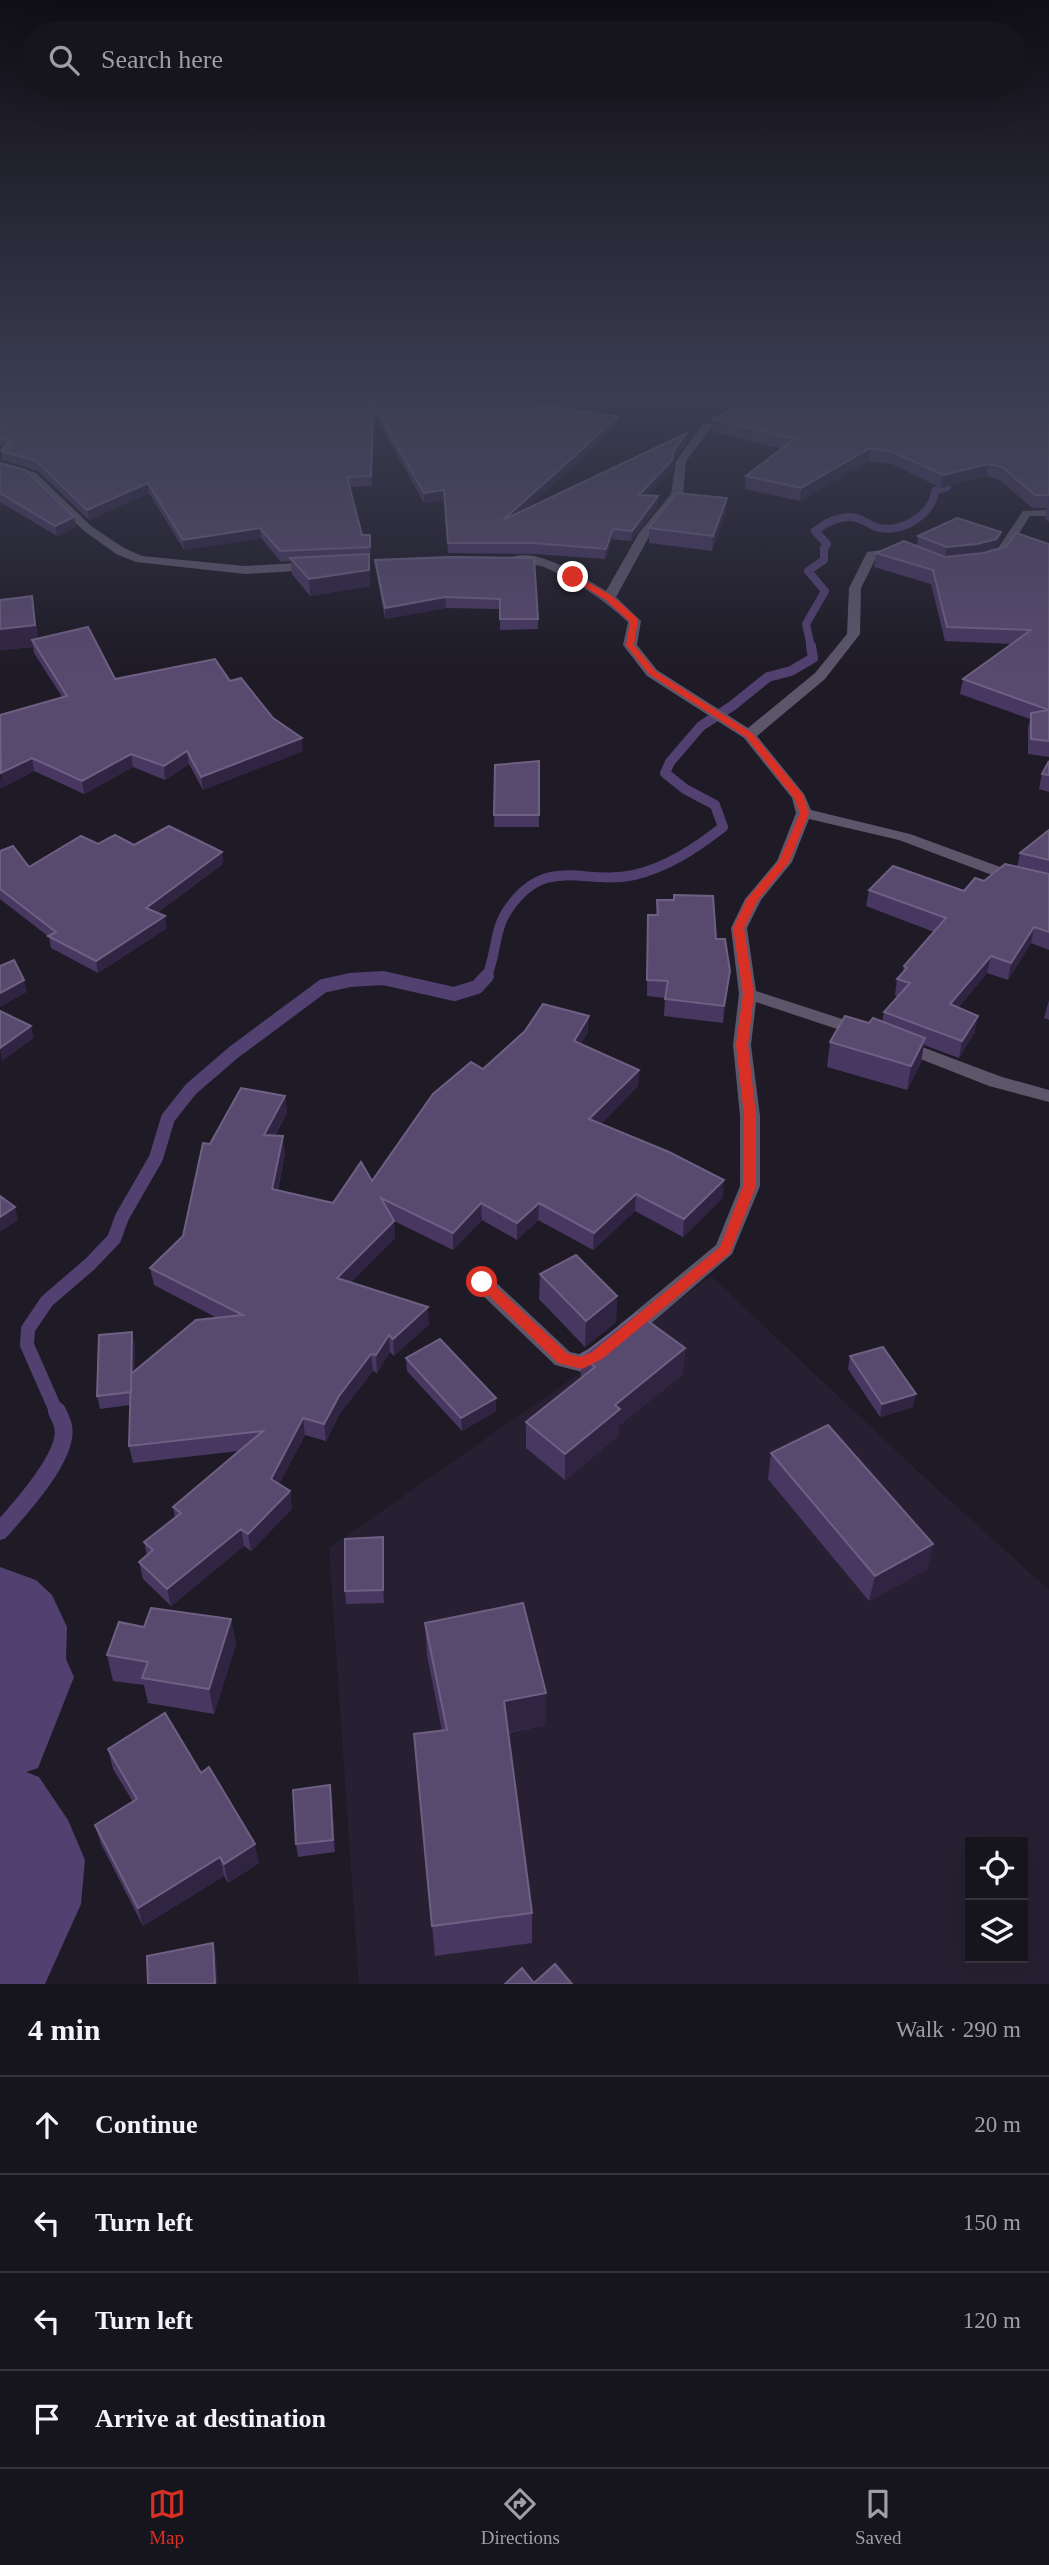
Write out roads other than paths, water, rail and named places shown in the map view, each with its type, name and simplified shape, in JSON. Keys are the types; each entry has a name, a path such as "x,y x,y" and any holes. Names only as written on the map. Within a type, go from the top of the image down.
{"street":[{"path":"45,488 87,528 120,551 140,559 245,570 321,565"},
{"path":"609,598 625,563 677,494 678,488"},
{"path":"977,561 1000,554 1027,513 1049,513"},
{"path":"742,732 820,676 853,634 855,588 871,555 903,548 913,552"},
{"path":"482,1282 563,1359 582,1363 597,1356 725,1249 750,1186 750,1116 742,1045 748,994 739,928 753,899 784,862 804,813 799,797 742,732 652,673 630,645 635,621 609,598 544,562 497,560"},
{"path":"804,813 904,837 998,872 1049,884"},
{"path":"748,994 882,1038 996,1082 1049,1096"}],"waterway":[{"path":"811,647 806,624 825,591 808,571 824,560 824,548 827,544 815,531 831,521 845,517 857,518 885,529 904,525 922,515 933,500 935,491 945,488"},
{"path":"486,977 504,916 523,892 537,882 567,875 616,877 646,872 681,856 723,827 715,805 685,789 665,773 670,762 701,726 732,706 768,677 791,671 813,658 811,646"},
{"path":"383,978 454,994 477,987 486,977"},
{"path":"367,978 383,978"},
{"path":"57,1413 27,1345 28,1329 47,1301 114,1239 122,1217 156,1158 168,1118 191,1089 234,1052 323,986 350,980 383,978"},
{"path":"0,1531 41,1482 59,1452 63,1426 57,1411"},
{"path":"0,1612 16,1627 14,1670 22,1677 0,1732"},
{"path":"0,1816 28,1860 23,1904 0,1948"}]}
